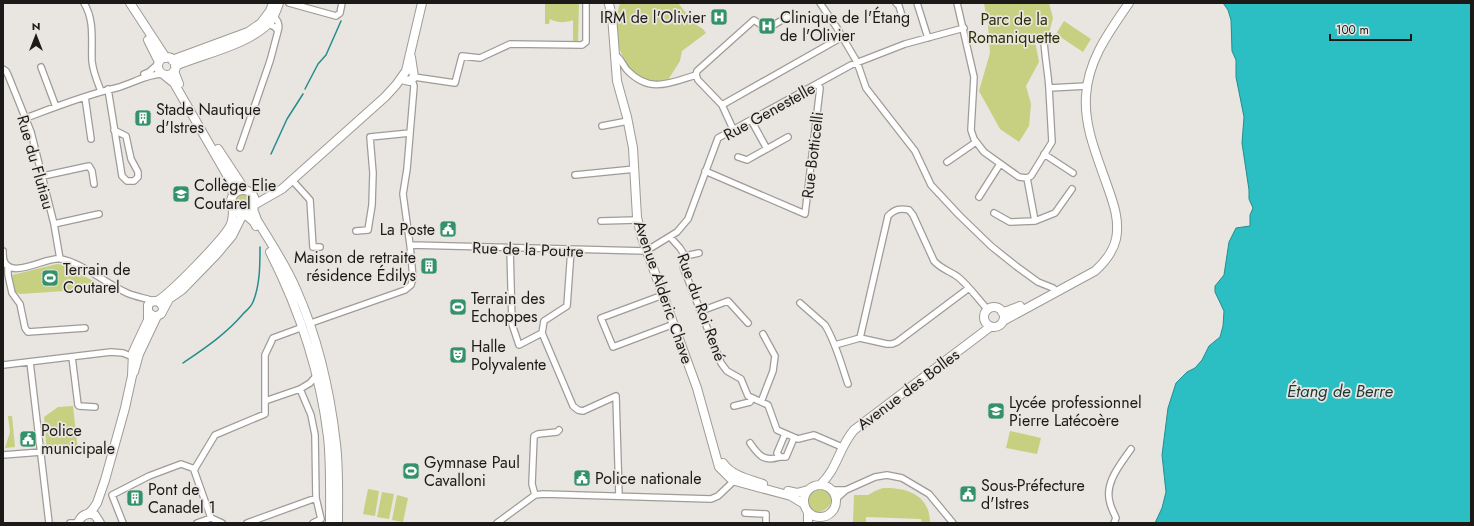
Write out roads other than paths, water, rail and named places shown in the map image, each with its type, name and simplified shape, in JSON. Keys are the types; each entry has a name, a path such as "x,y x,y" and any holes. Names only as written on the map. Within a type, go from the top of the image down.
{"main road":[{"path":"130,3 167,63 208,135 255,201 254,207 257,220 296,287 326,382 335,437 338,475 338,523"},
{"path":"271,15 273,3"},
{"path":"78,523 81,517 88,514 97,503 115,444 132,376 133,357 136,344 148,320 150,303 167,295 211,250 226,233 233,218 231,201 233,195 231,182 174,83 158,69 167,63 242,35 265,22 279,3"},
{"path":"132,376 136,368 139,354 157,316 161,314 169,299 182,290 216,255 232,236 244,214 269,198 292,180 385,97 397,84 408,76 410,52 422,3"},
{"name":"Avenue Alderic Chave","path":"612,3 614,54 617,80 634,148 637,220 646,251 697,388 719,467 730,478 737,478 797,493 808,490"},
{"path":"1002,312 1015,308 1095,271 1104,262 1113,248 1117,230 1117,219 1094,146 1088,122 1086,97 1087,86 1093,63 1101,44 1129,3"},
{"path":"164,74 170,74 167,63"},
{"path":"233,195 237,191 249,192 269,198"},
{"path":"233,209 239,214 244,214 254,222 258,228 307,325 328,438 330,476 329,523"},
{"path":"1003,321 1004,316 998,308 988,310 984,316 988,324 997,327 1003,321 1055,290"},
{"path":"156,301 161,303 163,308"},
{"path":"148,310 152,316 157,316"},
{"name":"Avenue des Bolles","path":"820,485 826,480 834,467 842,447 849,436 862,423 976,338 988,324"},
{"name":"Avenue des Bolles","path":"832,490 834,467"},
{"name":"Avenue Alderic Chave","path":"737,478 791,496 804,504"},
{"path":"820,485 832,490 836,499 835,508 832,512 820,520 808,512 804,504 804,497 808,490 820,485"},
{"path":"97,503 99,520"},
{"path":"808,512 808,523"},
{"path":"88,514 95,515 99,520"}],"street":[{"path":"84,3 88,10 93,34 92,62 95,76 101,91"},
{"path":"289,3 336,16 340,13 342,3"},
{"path":"408,76 455,83 462,56 480,58 510,44 582,45 586,42 586,3"},
{"path":"820,3 857,62 866,88 915,151 931,185 959,215 996,250 1038,282 1055,290"},
{"path":"896,3 899,6 903,19"},
{"path":"917,3 928,38"},
{"path":"957,3 964,28 974,77 971,130 976,142 984,152 1019,177 1027,178 1031,176 1052,142 1048,67 1046,63 1044,41"},
{"path":"733,130 722,105 698,80 696,75 697,71 754,20 767,29 792,14"},
{"path":"240,148 270,61 278,31 279,24 271,15"},
{"path":"265,22 276,27 278,31"},
{"name":"Rue Genestelle","path":"646,251 677,232 688,219 718,138 857,62 905,44 964,28"},
{"path":"722,105 842,37"},
{"path":"614,54 619,57 627,70 647,84 657,86 670,84 696,75"},
{"path":"108,89 116,84 149,72 167,63"},
{"path":"41,67 56,107"},
{"name":"Rue du Flutiau","path":"3,69 8,75 32,132 54,224 60,259"},
{"path":"26,118 154,74 164,74"},
{"path":"211,518 194,470 215,435 265,414 265,355 273,338 405,290 412,285 413,278 410,245 402,194 407,169 414,86 408,76"},
{"name":"Rue Botticelli","path":"706,171 805,214 820,88 817,84"},
{"path":"1049,88 1087,86"},
{"path":"108,89 114,130 122,176 128,181 134,180 138,177 138,172 131,159 126,136 114,130"},
{"path":"84,97 91,139"},
{"path":"751,120 767,149"},
{"path":"602,126 628,121"},
{"path":"356,231 368,230 372,205 374,173 370,137 410,133"},
{"path":"738,157 747,160 788,137"},
{"path":"947,162 976,142"},
{"path":"1044,154 1073,173"},
{"path":"119,159 133,162"},
{"path":"980,197 1000,164"},
{"path":"43,176 89,166 92,171 94,184"},
{"path":"575,175 635,169"},
{"path":"1027,178 1035,221"},
{"path":"292,180 310,200 313,247 320,247"},
{"path":"994,213 1010,222 1035,221 1055,214 1072,190"},
{"path":"860,338 888,216 893,211 898,209 909,210 913,215 934,261 939,266 957,276 988,310"},
{"path":"54,224 99,214"},
{"path":"601,221 637,220"},
{"name":"Rue du Roi René","path":"670,237 685,256 683,267 721,363 727,371 741,379 748,396 752,398"},
{"name":"Rue de la Poutre","path":"410,245 646,251"},
{"path":"510,248 512,324 519,345 542,333"},
{"path":"571,250 567,306 544,321 542,333 573,406 578,410 583,411 616,396 619,496"},
{"path":"685,256 699,253"},
{"path":"3,255 4,261 8,267 8,275 12,293 20,304 25,328 28,332 85,328"},
{"path":"8,267 20,269 55,259 60,259 76,265 127,293 156,301"},
{"path":"835,345 860,338 887,344 897,342 969,288"},
{"path":"663,295 601,318 612,347 674,324"},
{"path":"142,298 148,310"},
{"path":"700,311 728,301 748,322"},
{"path":"800,303 825,325 835,345 848,384"},
{"path":"761,402 773,371 775,356 763,334"},
{"path":"3,365 111,352 123,353 133,357"},
{"path":"72,357 78,405 84,408 95,407"},
{"path":"30,362 49,523"},
{"path":"265,401 300,390 310,383 317,375"},
{"path":"300,390 311,415 315,435 316,498 321,520"},
{"path":"734,406 750,402 752,398 768,405 777,430 798,439 814,435 842,447"},
{"path":"533,496 534,436 538,434 557,432 559,430"},
{"path":"780,457 777,453 785,434"},
{"path":"750,444 758,455 771,460 786,457 794,438"},
{"path":"1114,523 1116,518 1110,503 1108,489 1114,475 1131,449"},
{"path":"3,455 41,452"},
{"path":"124,523 112,495 149,476 181,464 195,469"},
{"path":"836,499 846,490 875,477 887,475 902,478 929,494 953,523"},
{"path":"497,523 533,496 542,494 711,499 718,496 737,478"},
{"path":"832,490 846,490"},
{"path":"247,523 259,521 316,498"},
{"path":"745,513 766,514 766,523"},
{"path":"197,523 211,518 222,523"},
{"path":"313,523 321,520 329,523"},
{"path":"70,523 78,523"}],"water":[{"name":"Étang de Berre","path":"1223,3 1471,3 1471,523 1155,523 1162,508 1166,492 1162,455 1168,408 1176,383 1187,372 1195,368 1202,360 1209,346 1220,337 1223,326 1224,311 1215,292 1215,286 1224,275 1229,242 1236,228 1250,226 1250,215 1253,208 1249,199 1242,143 1244,117 1236,77 1236,60 1232,51 1231,20 1228,10"}],"waterway":[{"path":"305,89 318,64 326,55 341,21"},
{"path":"271,154 287,119 303,94"},
{"path":"183,363 222,334 253,302 260,268 260,247"}],"place":[{"name":"IRM de l'Olivier","path":"719,17"},
{"name":"Clinique de l'Étang de l'Olivier","path":"767,26"},
{"name":"Stade Nautique d'Istres","path":"143,118"},
{"name":"Collège Elie Coutarel","path":"181,194"},
{"name":"La Poste","path":"448,229"},
{"name":"Maison de retraite résidence Édilys","path":"429,266"},
{"name":"Terrain de Coutarel","path":"50,278"},
{"name":"Terrain des Echoppes","path":"458,307"},
{"name":"Halle Polyvalente","path":"458,355"},
{"name":"Lycée professionnel Pierre Latécoère","path":"996,411"},
{"name":"Police municipale","path":"28,439"},
{"name":"Gymnase Paul Cavalloni","path":"411,471"},
{"name":"Police nationale","path":"582,478"},
{"name":"Sous-Préfecture d'Istres","path":"968,494"},
{"name":"Pont de Canadel 1","path":"135,498"}],"park label":[{"name":"Parc de la Romaniquette","path":"1014,28"}]}
